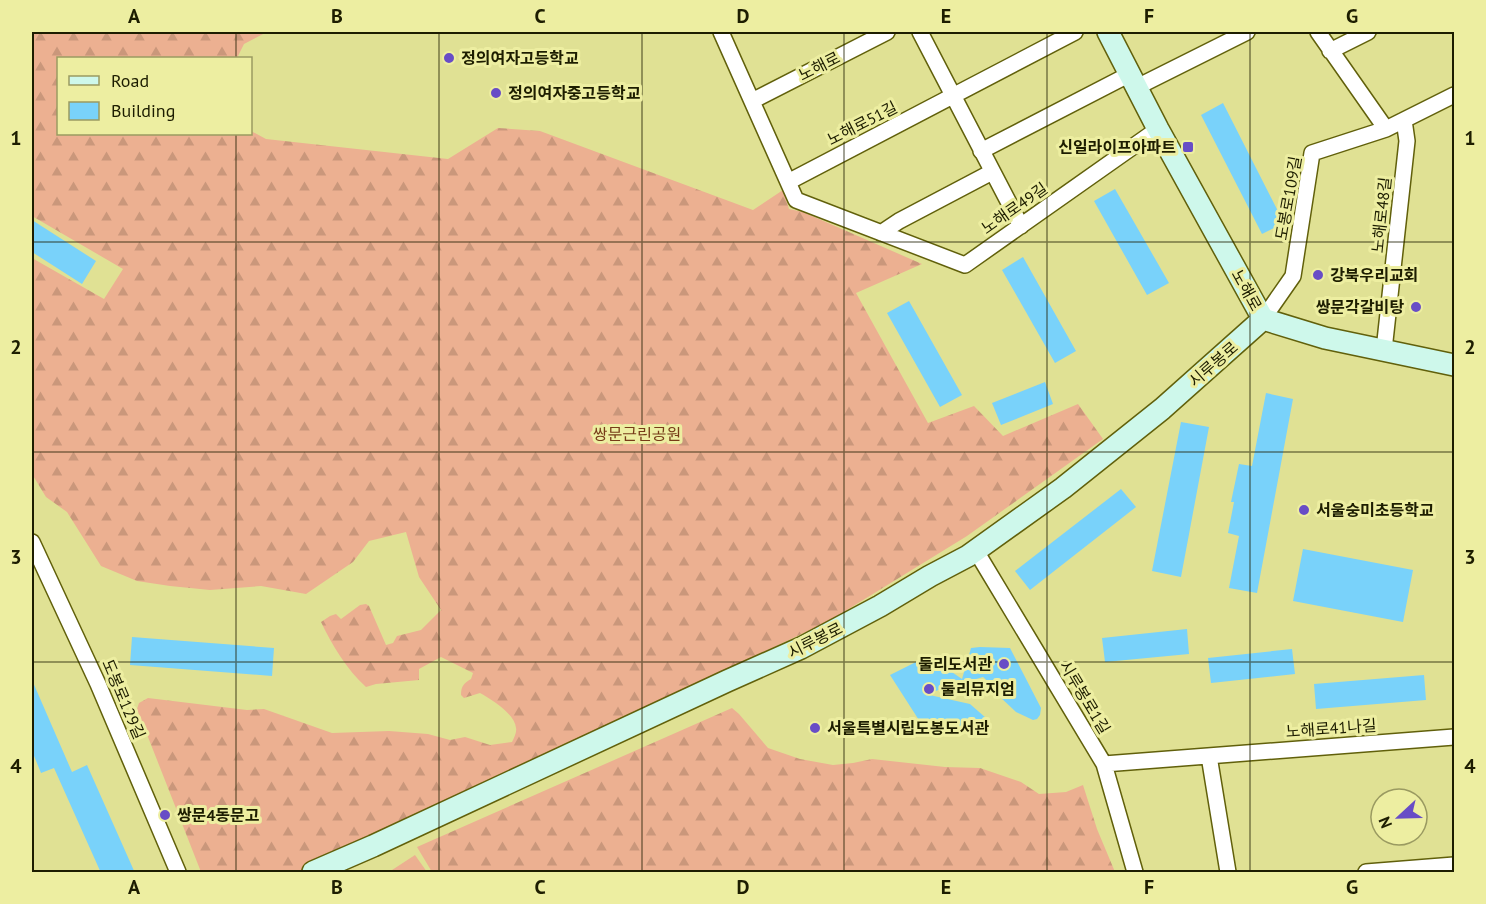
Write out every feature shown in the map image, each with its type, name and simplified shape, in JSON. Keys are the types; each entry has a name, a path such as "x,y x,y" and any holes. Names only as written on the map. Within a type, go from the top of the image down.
{"street":[{"name":"노해로49길","path":"721,32 796,200 965,265 1158,129"},
{"name":"노해로","path":"752,101 887,32"},
{"path":"920,32 1021,226"},
{"name":"노해로51길","path":"788,182 1075,32"},
{"name":"노해로","path":"1108,32 1158,129 1263,319 1325,338 1455,365"},
{"path":"981,151 1133,81 1247,32"},
{"path":"1318,32 1386,129"},
{"path":"1330,51 1368,32"},
{"name":"도봉로109길","path":"1263,319 1293,276 1312,153 1386,129 1455,95"},
{"name":"노해로48길","path":"1384,350 1407,141 1404,120"},
{"path":"881,233 899,221 992,172"},
{"name":"시루봉로","path":"314,873 801,648 976,551 1064,488 1161,409 1263,319"},
{"name":"도봉로129길","path":"32,542 98,684 178,873"},
{"name":"시루봉로1길","path":"976,551 1104,764 1135,873"},
{"name":"노해로41나길","path":"1104,764 1455,737"},
{"path":"1209,756 1228,873"},
{"path":"1366,873 1455,865"}],"green space":[{"name":"쌍문근린공원","path":"32,32 267,32 244,44 238,57 57,57 57,135 252,135 252,132 266,139 448,159 498,128 540,131 753,210 783,190 789,209 803,212 922,264 856,293 928,423 974,406 1003,436 1078,404 1103,439 967,536 829,621 303,872 201,872 137,709 139,703 148,698 247,710 264,709 332,733 389,731 428,734 450,740 465,737 490,745 512,742 516,733 515,723 507,712 480,693 464,698 461,695 462,687 471,679 473,673 441,657 419,669 419,680 366,687 346,665 330,639 321,622 336,614 341,619 360,605 369,606 386,645 393,643 397,636 421,630 441,610 419,577 406,532 369,541 353,562 306,594 261,586 210,590 170,586 137,581 101,566 67,512 46,497 32,474 32,258 104,299 123,269 32,216"},
{"path":"732,708 768,748 800,759 833,765 872,759 945,767 980,768 1021,782 1039,794 1066,792 1083,785 1097,829 1115,872 432,872 417,847"},
{"path":"415,855 427,872 389,872"}],"building":[{"path":"1223,103 1284,223 1262,234 1201,115"},
{"path":"1115,189 1169,283 1147,295 1094,201"},
{"path":"32,220 96,261 82,284 32,252"},
{"path":"1023,257 1076,351 1055,363 1002,270"},
{"path":"909,301 962,395 940,407 887,313"},
{"path":"1045,382 1053,404 1001,425 992,403"},
{"path":"1266,393 1293,399 1257,593 1229,588 1239,536 1228,533 1234,502 1231,502 1239,464 1252,466"},
{"path":"1181,422 1209,427 1181,577 1152,571"},
{"path":"1121,489 1136,507 1030,590 1015,571"},
{"path":"1303,549 1413,570 1403,622 1293,601"},
{"path":"1187,629 1189,654 1105,662 1102,638"},
{"path":"132,637 274,648 272,676 130,665"},
{"name":"둘리뮤지엄","path":"971,648 1010,648 1041,708 1040,715 1033,720 1016,712 983,677 925,694 970,704 986,718 978,729 950,723 933,730 924,728 890,675 922,659 928,659 962,679"},
{"path":"1292,649 1295,674 1211,683 1208,658"},
{"path":"1424,675 1426,700 1316,709 1314,684"},
{"path":"32,680 72,772 87,765 135,873 101,873 54,768 41,773 32,751"}],"place":[{"name":"정의여자고등학교","path":"449,58"},
{"name":"정의여자중고등학교","path":"496,93"},
{"name":"신일라이프아파트","path":"1188,147"},
{"name":"강북우리교회","path":"1318,275"},
{"name":"쌍문각갈비탕","path":"1416,307"},
{"name":"서울숭미초등학교","path":"1304,510"},
{"name":"둘리도서관","path":"1004,664"},
{"name":"둘리뮤지엄","path":"929,689"},
{"name":"서울특별시립도봉도서관","path":"815,728"},
{"name":"쌍문4동문고","path":"165,815"}]}
